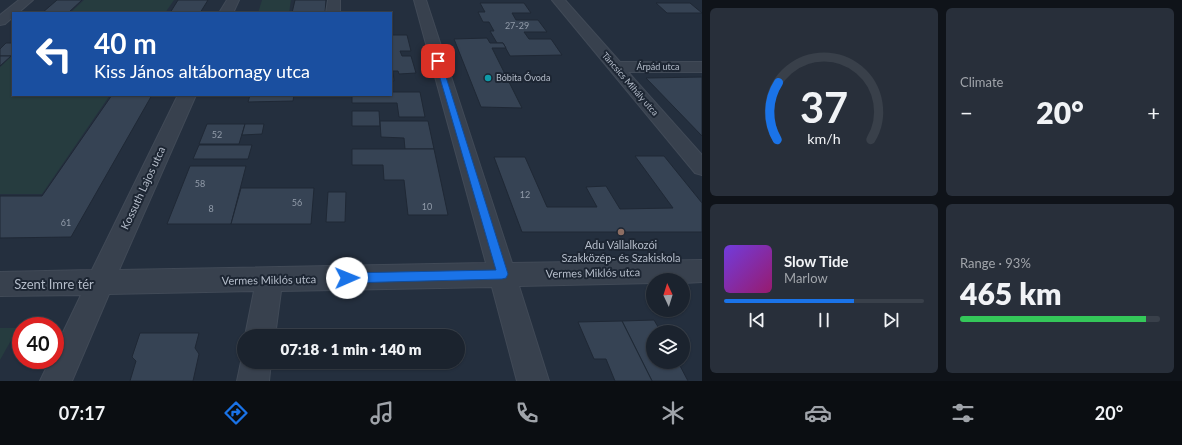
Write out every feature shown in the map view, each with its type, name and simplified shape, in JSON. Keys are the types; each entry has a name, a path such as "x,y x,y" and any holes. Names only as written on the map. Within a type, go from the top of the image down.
{"street":[{"path":"0,21 27,0"},
{"path":"227,12 233,0"},
{"path":"333,12 334,0"},
{"path":"420,0 533,381"},
{"name":"Táncsics Mihály utca","path":"558,0 702,168"},
{"name":"Árpád utca","path":"589,61 612,64 702,67"},
{"name":"Kossuth Lajos utca","path":"99,282 187,96"},
{"name":"Vermes Miklós utca","path":"99,282 702,271"},
{"path":"261,329 269,280"},
{"name":"Szent Imre tér","path":"0,284 99,282 56,381"},
{"path":"253,381 255,369"}],"green space":[{"path":"84,0 174,0 166,12 71,12"},
{"path":"262,0 291,0 289,12 258,12"},
{"path":"12,56 12,96 109,96 42,194 0,194 0,67"},
{"path":"0,328 12,328 12,339 0,360"}],"building":[{"path":"57,0 82,0 69,12 43,12"},
{"path":"178,0 208,0 201,12 171,12"},
{"path":"295,0 326,0 325,12 292,12"},
{"path":"480,3 524,3 531,13 512,13 516,20 538,20 547,32 524,32 529,39 551,39 562,55 510,56 503,43 497,43 490,31 494,31 489,22 483,22 478,12 485,12"},
{"path":"656,3 690,3 702,13 667,13"},
{"path":"392,35 407,35 411,51 400,51 402,56 411,56 416,73 399,74 398,71 393,71 394,81 392,81"},
{"name":"Bóbita Óvoda","path":"487,38 490,43 503,43 506,48 492,48 522,108 481,107 454,39"},
{"path":"6,43 12,43 12,55 0,56 0,49"},
{"path":"0,56 11,56 0,66"},
{"path":"702,77 702,136 646,78"},
{"path":"392,92 420,92 425,117 399,117 397,103 352,103 352,96 392,96"},
{"path":"111,96 151,96 71,237 0,238 0,196 42,196"},
{"path":"250,96 294,96 293,101 248,102"},
{"path":"352,111 379,111 380,126 352,126"},
{"path":"380,121 428,121 434,149 405,149 404,138 381,137"},
{"path":"207,124 245,124 239,144 199,144"},
{"path":"245,124 264,124 262,134 242,135"},
{"path":"199,145 252,145 248,159 193,159"},
{"path":"352,149 434,149 448,215 408,215 404,180 384,180 383,165 352,165"},
{"path":"635,156 664,156 702,203 702,232 522,232 494,157 525,157 547,207 597,207 586,187 606,186 620,209 673,208"},
{"path":"190,166 246,166 231,224 167,224"},
{"path":"241,188 314,188 311,224 231,224"},
{"path":"328,192 346,192 345,222 326,222"},
{"path":"654,320 657,325 646,325 646,369 622,321"},
{"path":"622,321 652,381 615,381 606,359 594,359 578,322"},
{"path":"140,333 199,333 195,348 199,354 193,381 130,381 136,361 132,357"},
{"path":"646,369 682,369 688,381 652,381"}],"place":[{"name":"Bóbita Óvoda","path":"488,78"},
{"name":"Adu Vállalkozói Szakközép- és Szakiskola","path":"621,232"}],"route":[{"path":"347,278 502,274 438,61"}]}
